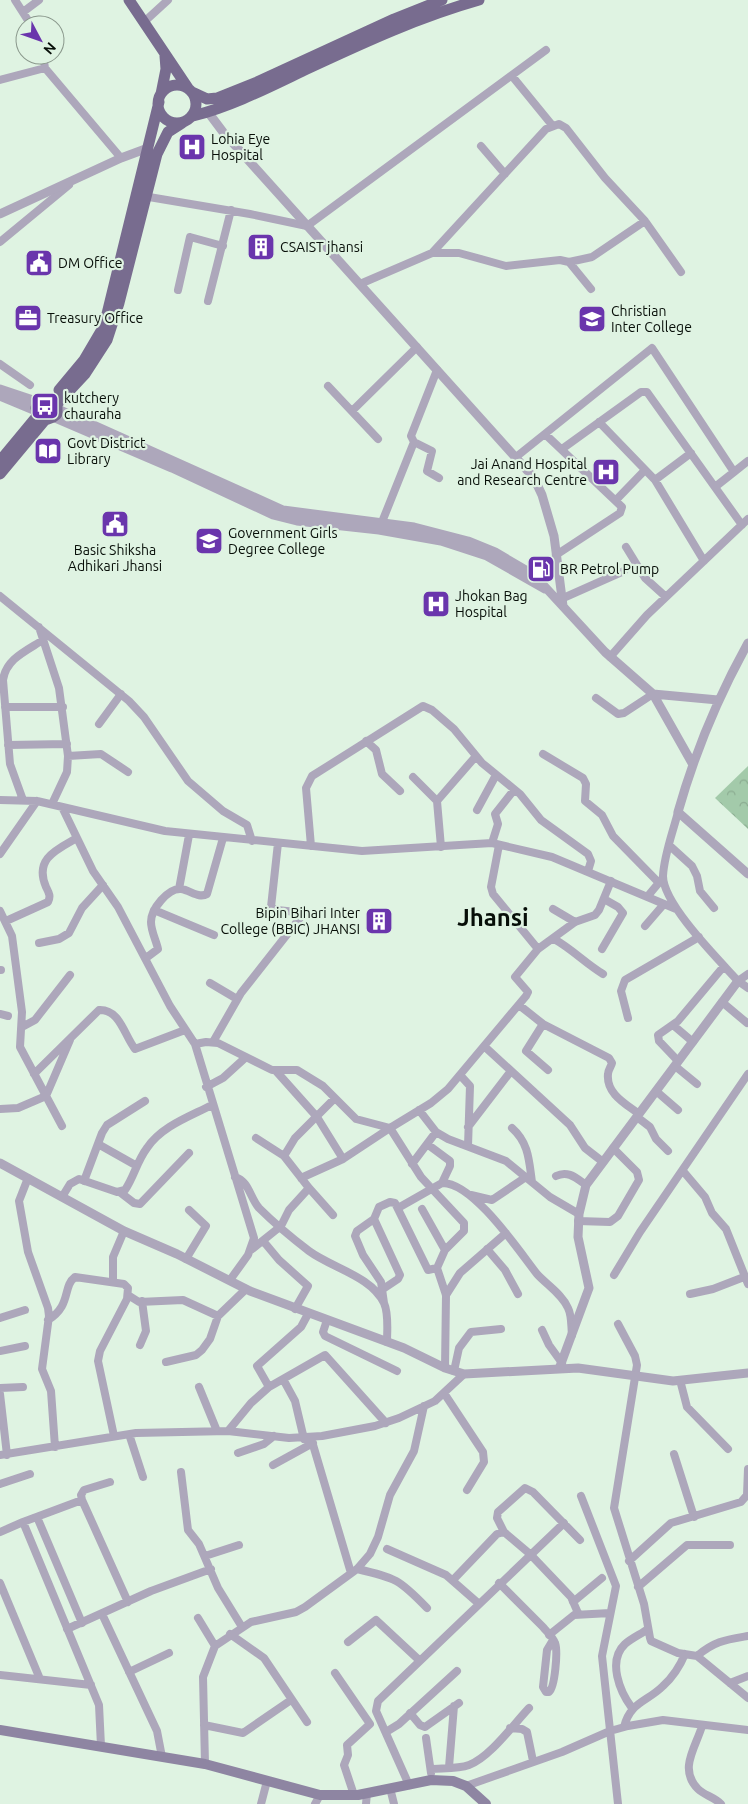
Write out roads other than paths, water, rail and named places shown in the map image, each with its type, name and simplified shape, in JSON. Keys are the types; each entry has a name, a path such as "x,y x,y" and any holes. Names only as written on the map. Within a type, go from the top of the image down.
{"main road":[{"path":"129,0 190,90 197,104 193,116"},
{"path":"182,123 170,122 161,114 159,99 169,87 175,85 207,99 217,98 257,82 394,19 442,0"},
{"path":"0,474 84,360 104,326 141,196 162,142 168,132 193,116 208,112 266,88 398,27 479,0"},
{"path":"141,196 148,148 166,69 165,55"},
{"path":"0,461 47,410"},
{"path":"0,1730 205,1764 268,1781 317,1799 354,1795 367,1799 390,1788 431,1780 453,1781 466,1786 486,1804"}],"street":[{"path":"15,0 25,15"},
{"path":"23,12 39,0"},
{"path":"144,22 168,0"},
{"path":"141,196 231,210 307,226 546,50"},
{"path":"45,65 45,68 121,158"},
{"path":"0,80 45,68"},
{"path":"512,76 552,125"},
{"path":"208,112 223,132 534,478 542,495 554,536 562,603"},
{"path":"360,284 432,252 552,125 559,124 566,128 605,178 645,221 681,272"},
{"path":"481,146 505,174"},
{"path":"0,214 121,158 148,148"},
{"path":"0,242 72,182"},
{"path":"208,301 231,210"},
{"path":"432,252 459,253 506,266 560,260 570,262 592,257 645,221"},
{"path":"178,290 190,237 223,246"},
{"path":"570,262 591,289"},
{"path":"352,411 417,347"},
{"path":"516,457 652,348 734,472"},
{"path":"0,364 30,385"},
{"path":"382,522 414,442 411,433 438,370"},
{"path":"328,386 378,438"},
{"path":"0,389 273,515 297,521 379,530 441,541 487,556 548,590"},
{"path":"562,449 644,391 650,395 742,524"},
{"path":"0,396 47,410 283,510 382,522 441,534 481,546 526,570 562,603 610,657 653,694 692,763"},
{"path":"599,422 655,480 704,561"},
{"path":"545,434 617,499 622,507 620,513 556,555"},
{"path":"414,442 432,451 427,471 440,478"},
{"path":"655,480 691,453"},
{"path":"715,487 748,461"},
{"path":"617,499 645,470"},
{"path":"610,657 647,615 748,518"},
{"path":"626,547 645,578 666,597"},
{"path":"562,603 624,571"},
{"path":"0,596 121,694 144,718 188,780 223,811 247,825 252,841"},
{"path":"39,627 63,707 68,756 67,772 52,804"},
{"path":"23,800 10,764 2,680 7,666 12,660 43,640"},
{"path":"647,897 661,880 692,763 718,700 747,647"},
{"path":"99,724 121,694"},
{"path":"596,698 618,714 624,713 653,694 718,700"},
{"path":"312,846 306,788 312,776 423,706 432,710 454,729 476,756 496,776 514,790 548,826 588,854 591,861 588,872"},
{"path":"5,707 63,707"},
{"path":"366,741 376,750 382,774 400,791"},
{"path":"8,745 67,744"},
{"path":"68,756 101,754 128,772"},
{"path":"543,754 583,778 586,784 585,801 602,815 613,836 661,880 676,909 724,966 738,981 748,988"},
{"path":"437,800 476,756"},
{"path":"0,764 10,764"},
{"path":"477,810 496,776"},
{"path":"413,777 437,800 441,847"},
{"path":"514,790 496,814 498,824 490,887 493,894 538,949"},
{"path":"0,800 37,801 165,832 362,851 496,844 552,856 676,909"},
{"path":"0,854 37,801"},
{"path":"62,807 93,872 118,907 170,1006 194,1044 206,1087 253,1230 254,1238 251,1250 230,1280"},
{"path":"678,812 748,874"},
{"path":"179,889 189,834"},
{"path":"6,921 48,902 50,896 42,878 43,868 52,853 77,838"},
{"path":"146,958 158,949 151,925 154,910 172,891 179,889 200,896 207,894 223,838"},
{"path":"213,1042 237,999 300,918 296,912 277,910 271,907 278,843"},
{"path":"670,846 692,866 702,896 714,908"},
{"path":"301,1178 343,1159 438,1098 460,1075 528,992 517,981 516,973 538,949 575,922 595,915 604,900 611,882"},
{"path":"39,943 59,939 69,933 82,908 103,885"},
{"path":"602,949 623,913 618,907 604,900"},
{"path":"645,926 664,904"},
{"path":"552,909 575,922"},
{"path":"154,910 214,935"},
{"path":"0,911 12,936 22,1012 20,1047 62,1126"},
{"path":"628,1018 621,991 626,980 699,936"},
{"path":"554,939 572,949 585,963 603,974"},
{"path":"697,1084 677,1064 657,1038 660,1033 673,1025 724,966"},
{"path":"560,1366 589,1288 578,1244 578,1217 586,1184 738,981 748,974"},
{"path":"22,1027 35,1020 70,975"},
{"path":"210,983 237,999"},
{"path":"722,1002 747,1023"},
{"path":"519,1005 543,1024 609,1058 612,1063 608,1071 608,1079 614,1094 650,1128 656,1139 668,1151"},
{"path":"34,1074 96,1012 103,1010 112,1013 117,1018 134,1049 185,1030"},
{"path":"543,1024 526,1051 548,1070"},
{"path":"673,1025 693,1042"},
{"path":"0,1109 18,1108 46,1096 72,1036"},
{"path":"194,1044 213,1042 245,1058 276,1070 291,1069 304,1073 322,1086 356,1119 390,1128 412,1164 431,1190 465,1226 464,1231 445,1250 437,1268 431,1271 424,1266 398,1208 392,1201 381,1205 374,1219 356,1231 355,1236 383,1288 387,1342"},
{"path":"484,1046 570,1125 585,1148 603,1162"},
{"path":"206,1087 223,1078 245,1058"},
{"path":"276,1070 316,1117 343,1159"},
{"path":"468,1127 512,1071"},
{"path":"614,1275 640,1232 748,1074"},
{"path":"460,1075 470,1086 468,1146"},
{"path":"656,1091 678,1110"},
{"path":"284,1156 295,1138 334,1099"},
{"path":"84,1181 98,1144 108,1125 145,1101"},
{"path":"121,1193 130,1184 147,1148 157,1136 170,1126 212,1105"},
{"path":"419,1110 436,1132 506,1161 578,1217 610,1222 618,1216 639,1180 637,1172 613,1148"},
{"path":"512,1128 521,1136 527,1147 529,1179"},
{"path":"412,1164 436,1132"},
{"path":"256,1138 284,1156 333,1215"},
{"path":"98,1144 137,1166"},
{"path":"398,1208 442,1183 450,1166 450,1161 427,1144"},
{"path":"62,1196 74,1180 84,1181 121,1193 134,1203 140,1204 189,1153"},
{"path":"0,1163 124,1231 246,1289 308,1314 387,1342 464,1374 560,1366 662,1381 748,1373"},
{"path":"683,1171 705,1197 712,1213 726,1229 746,1280 690,1294"},
{"path":"556,1176 562,1173 569,1174 586,1184"},
{"path":"235,1177 245,1183 253,1202 281,1226 323,1260 356,1276 375,1291 384,1303"},
{"path":"28,1178 19,1201 25,1242 48,1308 42,1369 51,1390 55,1447"},
{"path":"468,1194 492,1200 529,1179"},
{"path":"442,1183 455,1186 468,1194 506,1233 537,1273 568,1307 572,1337"},
{"path":"251,1250 264,1242 281,1226 289,1210 309,1188"},
{"path":"422,1209 445,1250"},
{"path":"186,1259 206,1226 190,1210"},
{"path":"374,1219 400,1275 398,1279 383,1288"},
{"path":"113,1282 113,1257 124,1231"},
{"path":"446,1294 460,1273 506,1233"},
{"path":"264,1242 279,1260 308,1286 295,1309"},
{"path":"488,1249 501,1264 518,1294"},
{"path":"437,1268 446,1294 449,1369"},
{"path":"48,1320 60,1311 70,1284 75,1277 126,1285 128,1295 100,1351 98,1361 114,1436"},
{"path":"166,1362 196,1355 202,1350 210,1339 218,1316 246,1289"},
{"path":"128,1295 134,1300 142,1301 183,1300 218,1316"},
{"path":"140,1345 146,1330 142,1301"},
{"path":"0,1318 25,1310"},
{"path":"269,1387 257,1366 302,1327 308,1314"},
{"path":"326,1320 322,1332 325,1336 397,1370"},
{"path":"618,1324 637,1362 614,1508 652,1641 678,1653 697,1656 748,1698"},
{"path":"449,1369 471,1332 501,1329"},
{"path":"542,1330 560,1366"},
{"path":"0,1351 25,1346"},
{"path":"228,1431 251,1404 269,1387 323,1356 328,1355 386,1423"},
{"path":"0,1394 4,1455 129,1434 228,1431 309,1440 386,1423 424,1406 444,1393 464,1374"},
{"path":"283,1379 295,1401 354,1571"},
{"path":"680,1380 688,1407 728,1449"},
{"path":"0,1388 23,1387"},
{"path":"199,1387 217,1431"},
{"path":"444,1393 483,1452 484,1462 467,1490"},
{"path":"205,1764 203,1678 215,1646 230,1634 260,1619 296,1612 354,1571 375,1545 390,1495 414,1451 424,1406"},
{"path":"129,1434 143,1477"},
{"path":"238,1453 264,1444 274,1436"},
{"path":"272,1464 309,1440"},
{"path":"674,1454 694,1517"},
{"path":"629,1561 671,1523 708,1514 746,1499 748,1469"},
{"path":"181,1472 188,1530 199,1544 218,1588 242,1627"},
{"path":"0,1484 30,1474"},
{"path":"110,1482 84,1490 81,1495 128,1602"},
{"path":"578,1614 574,1602 530,1554 504,1532 497,1518 498,1512 525,1488 533,1492 580,1540"},
{"path":"581,1496 616,1586 602,1656 618,1804"},
{"path":"0,1532 82,1500"},
{"path":"37,1517 82,1623"},
{"path":"23,1522 99,1705 101,1746"},
{"path":"409,1784 376,1706 478,1603 564,1523"},
{"path":"453,1580 497,1534 504,1532"},
{"path":"205,1556 239,1545"},
{"path":"638,1587 687,1545 730,1545"},
{"path":"387,1549 453,1580 478,1603"},
{"path":"67,1629 210,1569"},
{"path":"354,1571 401,1582 427,1608"},
{"path":"574,1602 602,1578"},
{"path":"0,1583 40,1679"},
{"path":"499,1583 551,1637 556,1648 554,1685 552,1690 546,1692 543,1687 547,1650 551,1637 578,1614 610,1613"},
{"path":"102,1614 157,1732 162,1757"},
{"path":"198,1618 215,1646"},
{"path":"348,1642 376,1620 420,1660"},
{"path":"632,1708 623,1696 617,1675 617,1656 625,1644 648,1629"},
{"path":"230,1634 260,1654 307,1722"},
{"path":"697,1656 711,1644 720,1640 748,1636"},
{"path":"129,1672 169,1653"},
{"path":"624,1727 632,1708 663,1687 681,1665 685,1654"},
{"path":"386,1732 457,1671"},
{"path":"335,1673 370,1724 347,1745 348,1755 344,1765 354,1795"},
{"path":"0,1675 91,1685"},
{"path":"730,1683 748,1676"},
{"path":"204,1725 243,1733 291,1700"},
{"path":"410,1713 420,1726 425,1727 457,1704 449,1768"},
{"path":"431,1769 466,1766 475,1762 528,1708"},
{"path":"466,1786 562,1752 610,1731 624,1727 663,1720 748,1730"},
{"path":"702,1726 696,1746 688,1759 690,1776 697,1788 721,1804"},
{"path":"510,1728 522,1728 527,1732 533,1761"},
{"path":"426,1738 431,1780"},
{"path":"261,1804 268,1781"},
{"path":"390,1788 394,1804"}],"place":[{"name":"Lohia Eye Hospital","path":"192,147"},
{"name":"CSAIST jhansi","path":"261,247"},
{"name":"DM Office","path":"39,263"},
{"name":"Treasury Office","path":"28,318"},
{"name":"Christian Inter College","path":"592,319"},
{"name":"kutchery chauraha","path":"45,406"},
{"name":"Govt District Library","path":"48,451"},
{"name":"Jai Anand Hospital and Research Centre","path":"606,472"},
{"name":"Basic Shiksha Adhikari Jhansi","path":"115,524"},
{"name":"Government Girls Degree College","path":"209,541"},
{"name":"BR Petrol Pump","path":"541,569"},
{"name":"Jhokan Bag Hospital","path":"436,604"},
{"name":"Bipin Bihari Inter College (BBIC) JHANSI","path":"379,921"}],"district":[{"name":"Jhansi","path":"493,918"}]}
